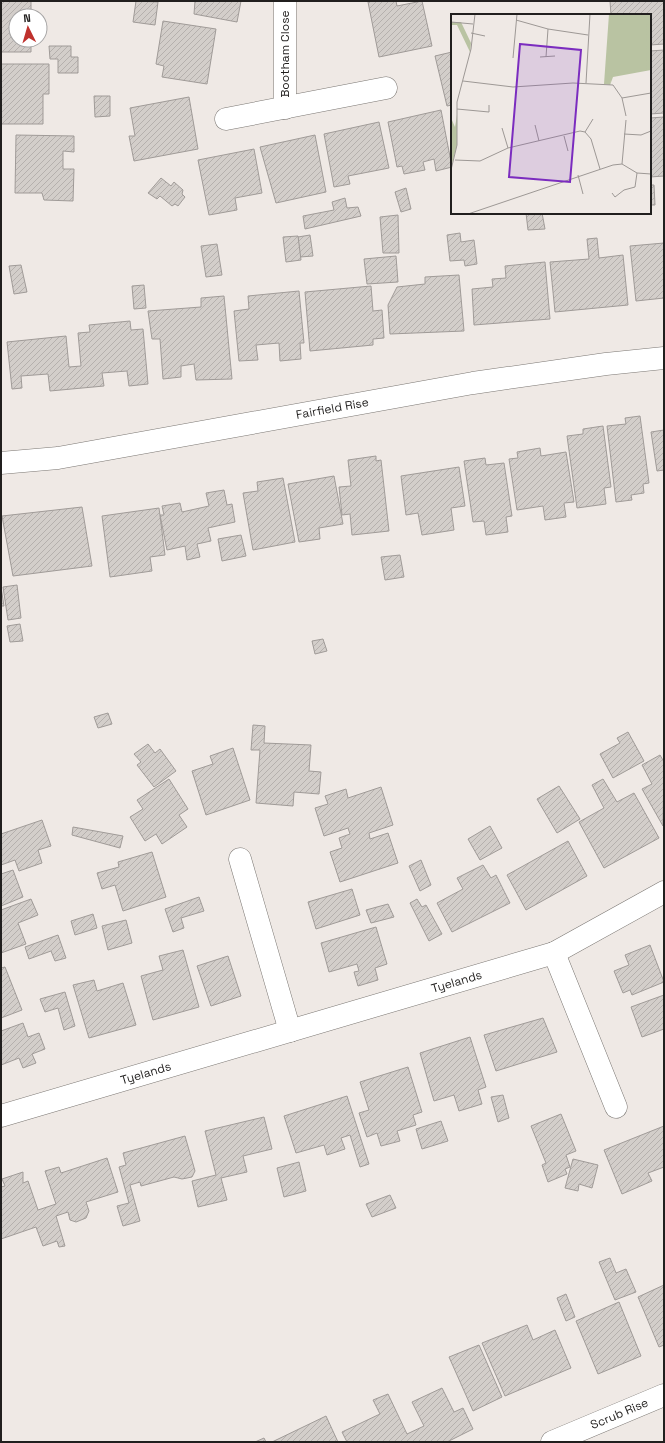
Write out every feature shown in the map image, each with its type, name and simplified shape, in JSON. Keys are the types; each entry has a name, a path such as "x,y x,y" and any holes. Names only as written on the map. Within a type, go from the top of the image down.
{"street":[{"name":"Bootham Close","path":"285,1 285,108"},
{"name":"Bootham Close","path":"226,119 386,88"},
{"name":"Fairfield Rise","path":"1,463 58,458 474,383 606,364 664,358"},
{"path":"240,859 290,1031"},
{"name":"Tyelands","path":"1,1116 554,953 664,892"},
{"path":"554,953 616,1107"},
{"name":"Scrub Rise","path":"552,1442 664,1395"}],"building":[{"path":"1,1 31,1 31,8 8,8 8,48 31,48 31,52 1,52"},
{"path":"136,1 158,2 155,25 133,22"},
{"path":"195,1 241,1 237,22 194,14"},
{"path":"396,1 397,6 422,1 432,46 379,57 368,2"},
{"path":"610,1 664,1 664,44 651,45 651,14 611,14"},
{"path":"163,21 216,29 207,84 162,77 164,66 156,64"},
{"path":"49,46 71,46 71,57 78,57 78,73 58,73 58,59 50,59"},
{"path":"664,50 664,113 651,114 651,51"},
{"path":"451,52 451,105 447,106 435,56"},
{"path":"1,64 49,64 49,94 43,94 43,124 1,124"},
{"path":"94,96 110,96 110,116 95,117"},
{"path":"189,97 198,149 134,161 129,136 135,136 130,108"},
{"path":"441,110 451,167 436,171 434,159 423,162 425,170 404,174 402,166 397,167 388,122"},
{"path":"664,117 664,176 651,177 651,118"},
{"path":"379,122 389,168 348,176 350,184 334,187 324,134"},
{"path":"16,135 74,136 74,152 63,151 63,169 74,169 73,201 44,200 42,193 15,193"},
{"path":"315,135 326,192 276,203 260,147"},
{"path":"254,149 262,193 235,198 237,210 209,215 198,160"},
{"path":"161,178 171,186 174,182 183,190 182,194 185,197 178,206 175,204 172,206 160,196 157,199 148,193"},
{"path":"651,185 654,185 655,205 651,205"},
{"path":"406,188 411,209 401,212 395,192"},
{"path":"345,198 347,208 358,207 361,216 305,229 303,216 334,210 332,202"},
{"path":"526,214 542,214 545,229 528,230"},
{"path":"398,215 399,253 383,253 380,217"},
{"path":"460,233 461,242 474,240 477,264 465,266 464,260 450,261 447,235"},
{"path":"310,235 313,256 300,257 298,237"},
{"path":"298,236 301,260 286,262 283,237"},
{"path":"597,238 599,258 623,255 628,305 555,312 550,262 589,259 587,239"},
{"path":"664,243 664,298 636,301 630,246"},
{"path":"217,244 222,275 206,277 201,246"},
{"path":"396,256 398,282 367,284 364,259"},
{"path":"545,262 550,319 474,325 472,289 493,287 492,279 506,278 505,266"},
{"path":"21,265 27,292 14,294 9,266"},
{"path":"459,275 464,331 390,334 388,305 397,287 425,284 425,277"},
{"path":"144,285 146,308 134,309 132,286"},
{"path":"371,286 373,311 382,310 384,338 373,339 373,345 310,351 305,292"},
{"path":"299,291 304,343 300,343 301,359 280,361 279,343 256,345 258,360 239,361 234,311 249,309 248,296"},
{"path":"224,296 232,379 196,380 194,364 181,366 181,377 163,379 160,339 152,339 148,311 201,307 201,298"},
{"path":"130,321 131,330 143,329 148,384 129,386 127,371 102,373 104,386 50,391 48,374 21,376 22,388 12,389 7,342 66,336 69,367 81,366 78,333 90,332 89,325"},
{"path":"640,416 649,483 643,484 644,493 631,495 632,500 616,502 607,426 626,424 625,418"},
{"path":"603,426 611,487 604,488 606,504 577,508 567,436 583,434 583,429"},
{"path":"664,430 664,470 657,471 651,432"},
{"path":"540,448 541,456 566,452 574,502 564,503 566,517 545,520 543,506 517,510 509,459 518,458 517,452"},
{"path":"376,456 376,461 381,460 389,531 352,535 350,514 342,515 339,487 351,486 348,460"},
{"path":"485,458 486,465 504,463 512,516 506,517 508,532 486,535 484,521 473,522 464,461"},
{"path":"459,467 465,506 451,508 454,530 422,535 418,513 406,515 401,476"},
{"path":"334,476 343,524 319,528 320,539 299,542 288,484"},
{"path":"283,478 295,542 253,550 243,493 258,491 257,482"},
{"path":"224,490 227,505 232,504 235,522 208,528 211,541 197,544 200,557 187,560 185,546 167,550 160,515 164,515 162,506 180,503 182,512 209,506 206,493"},
{"path":"82,507 92,566 13,576 2,516"},
{"path":"159,508 165,555 150,557 152,571 110,577 102,516"},
{"path":"241,535 246,556 222,561 218,539"},
{"path":"400,555 404,577 385,580 381,557"},
{"path":"17,585 21,618 8,620 3,587"},
{"path":"1,587 4,606 1,606"},
{"path":"20,624 23,641 10,642 7,626"},
{"path":"323,639 327,651 315,654 312,641"},
{"path":"108,713 112,724 98,728 94,717"},
{"path":"253,725 265,726 264,743 311,745 309,771 321,772 319,794 294,792 293,806 256,803 260,750 251,750"},
{"path":"628,732 644,761 613,778 600,754 620,743 617,738"},
{"path":"148,744 155,753 160,749 176,771 154,787 137,765 141,762 134,754"},
{"path":"233,748 250,800 206,815 192,771 213,764 210,756"},
{"path":"660,755 664,762 663,826 642,789 652,784 642,765"},
{"path":"169,779 188,809 179,815 187,827 162,844 156,834 145,841 130,817 143,809 137,800"},
{"path":"603,779 617,802 634,793 659,838 604,868 579,822 604,808 592,785"},
{"path":"559,786 580,819 557,833 537,799"},
{"path":"381,787 393,825 369,833 370,839 388,833 398,863 340,882 330,852 342,848 339,838 350,834 348,828 324,836 315,808 328,804 325,796 346,789 348,798"},
{"path":"42,820 51,846 38,850 42,863 19,871 15,860 1,865 1,834"},
{"path":"490,826 502,848 480,860 468,839"},
{"path":"73,827 123,836 120,848 72,835"},
{"path":"568,841 587,876 526,910 507,875"},
{"path":"152,852 166,897 123,911 115,885 102,889 97,873 119,867 118,862"},
{"path":"421,860 431,885 420,891 409,866"},
{"path":"483,865 491,878 496,875 510,903 452,932 437,903 463,889 457,878"},
{"path":"13,870 23,897 1,906 1,874"},
{"path":"352,889 360,915 316,929 308,902"},
{"path":"199,897 204,911 181,918 184,928 173,932 165,909"},
{"path":"31,899 38,915 18,923 26,944 1,953 1,910"},
{"path":"417,899 422,907 426,905 442,934 429,941 410,903"},
{"path":"388,904 394,917 371,923 366,910"},
{"path":"93,914 97,928 75,935 71,921"},
{"path":"126,920 132,943 108,950 102,926"},
{"path":"376,927 387,964 375,968 378,980 358,986 354,972 359,971 357,964 329,972 321,943"},
{"path":"58,935 66,958 55,961 51,951 29,959 25,947"},
{"path":"650,945 664,982 632,995 630,990 623,993 614,971 629,965 625,955"},
{"path":"183,950 199,1007 153,1020 141,976 163,970 159,956"},
{"path":"228,956 241,996 211,1006 197,966"},
{"path":"5,967 22,1010 1,1018 1,968"},
{"path":"94,980 97,991 123,983 136,1025 89,1038 73,985"},
{"path":"65,992 75,1026 64,1030 58,1008 45,1012 40,999"},
{"path":"664,995 664,1029 642,1037 631,1007"},
{"path":"543,1018 557,1052 496,1071 484,1035"},
{"path":"23,1023 28,1037 39,1033 45,1049 32,1054 36,1063 23,1068 19,1058 1,1065 1,1031"},
{"path":"470,1037 486,1087 478,1090 482,1104 459,1111 454,1095 434,1101 420,1053"},
{"path":"408,1067 422,1112 413,1115 416,1125 397,1131 400,1141 381,1146 377,1133 367,1137 359,1113 369,1110 360,1082"},
{"path":"503,1095 509,1118 498,1122 491,1097"},
{"path":"347,1096 369,1164 360,1167 350,1135 341,1138 345,1149 327,1155 324,1145 296,1153 284,1116"},
{"path":"561,1114 576,1151 566,1155 570,1167 565,1169 567,1174 548,1182 542,1165 546,1163 531,1126"},
{"path":"264,1117 272,1149 243,1156 247,1172 221,1178 227,1200 198,1207 192,1181 216,1175 205,1131"},
{"path":"441,1121 448,1141 422,1149 416,1129"},
{"path":"664,1126 664,1167 648,1173 652,1181 622,1194 604,1150"},
{"path":"185,1136 195,1171 192,1177 182,1179 174,1177 141,1186 140,1182 130,1185 140,1221 123,1226 117,1206 129,1203 119,1167 126,1165 123,1153"},
{"path":"107,1158 118,1192 86,1202 89,1211 86,1218 76,1222 70,1220 68,1212 56,1216 65,1246 59,1247 57,1241 43,1246 36,1227 1,1239 1,1187 5,1186 2,1179 23,1172 23,1183 28,1181 38,1210 56,1204 45,1171 59,1167 61,1173"},
{"path":"573,1159 598,1165 592,1188 579,1184 578,1191 565,1188"},
{"path":"299,1162 306,1191 284,1197 277,1168"},
{"path":"390,1195 396,1208 372,1217 366,1204"},
{"path":"610,1258 616,1273 626,1269 636,1292 615,1300 599,1262"},
{"path":"664,1285 664,1345 659,1347 638,1297"},
{"path":"566,1294 575,1317 566,1321 557,1298"},
{"path":"619,1302 641,1356 598,1374 576,1321"},
{"path":"527,1325 533,1340 555,1330 571,1368 505,1396 482,1343"},
{"path":"479,1345 502,1397 473,1411 449,1357"},
{"path":"442,1388 454,1412 463,1408 473,1429 447,1442 347,1442 342,1432 380,1414 373,1400 388,1394 407,1434 424,1426 412,1402"},
{"path":"326,1416 338,1442 272,1442"},
{"path":"264,1438 266,1442 255,1442"}]}
